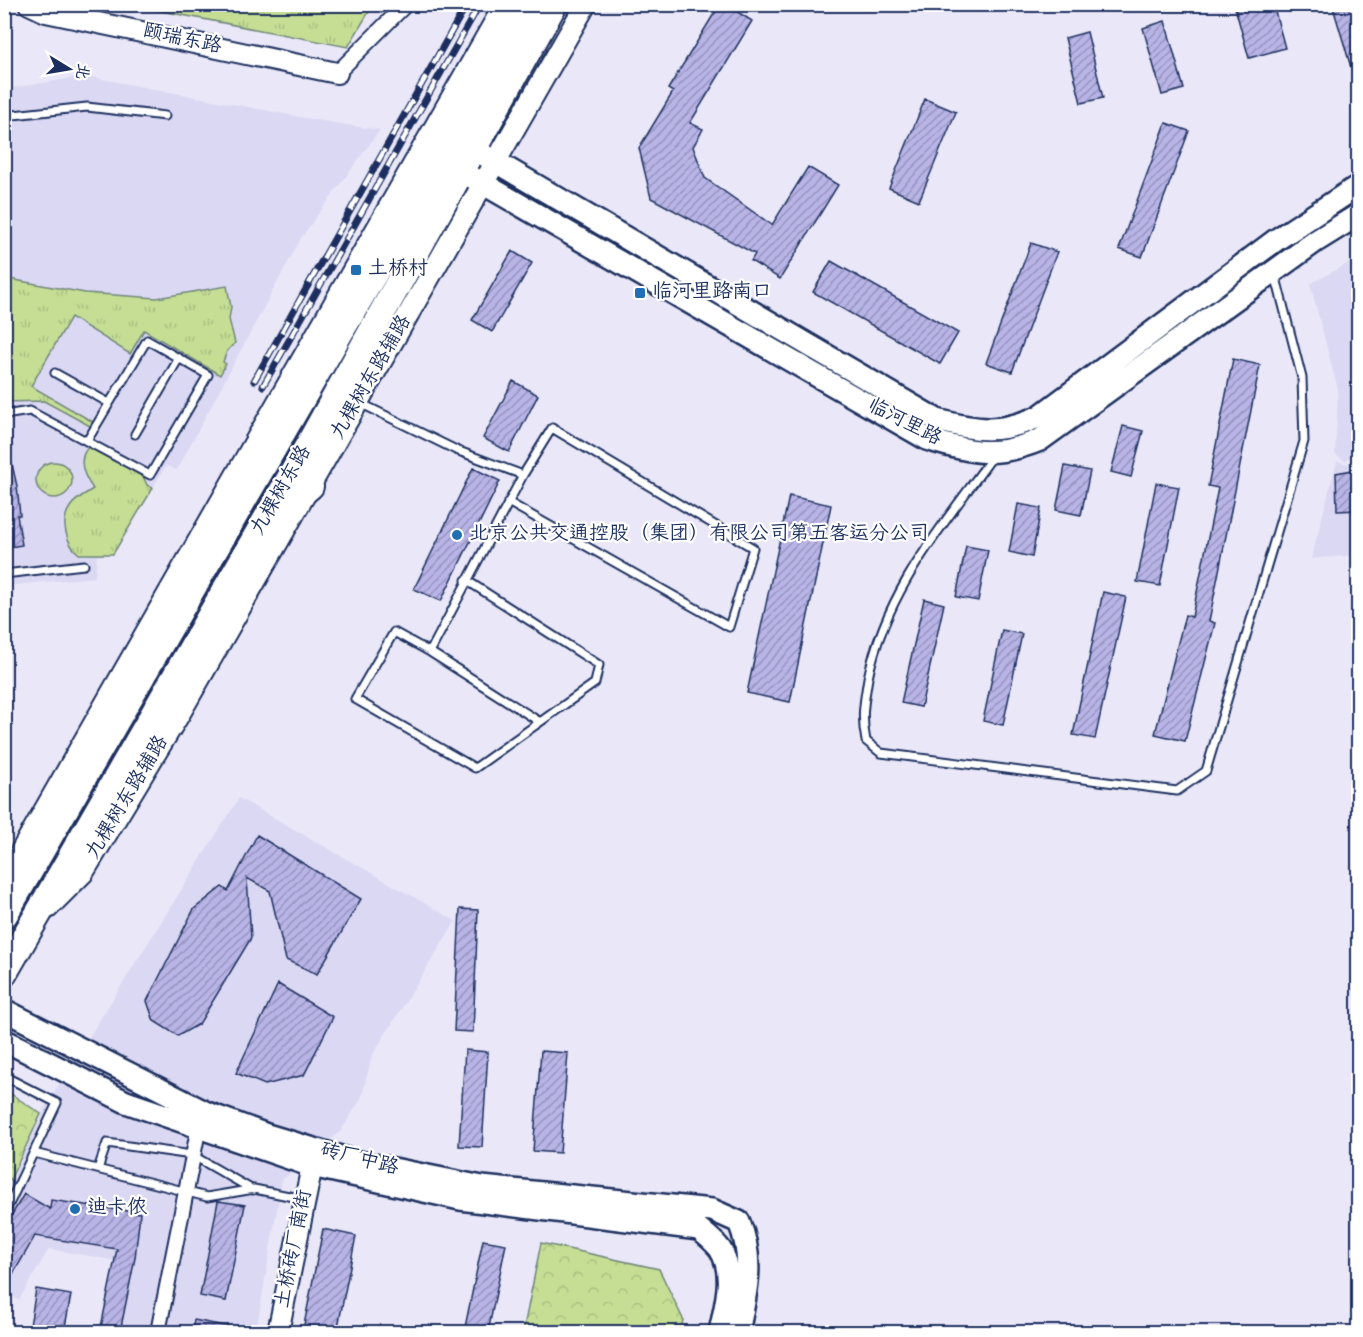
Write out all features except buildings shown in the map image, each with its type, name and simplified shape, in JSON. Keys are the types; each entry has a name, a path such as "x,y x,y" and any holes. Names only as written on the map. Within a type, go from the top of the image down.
{"highway":[{"name":"九棵树东路","path":"4,973 263,525 333,386 439,158 528,4"},
{"name":"九棵树东路","path":"4,915 182,611 275,443 333,386 474,149 554,4"},
{"path":"243,464 275,443"},
{"path":"263,525 310,486"}],"main road":[{"name":"临河里路","path":"451,136 937,420 966,428 997,430 1017,426 1040,416 1276,240 1359,186"},
{"name":"临河里路","path":"439,158 927,439 961,450 995,453 1017,449 1040,440 1316,241 1359,215"},
{"name":"砖厂中路","path":"4,1010 207,1113 267,1135 354,1161 482,1187 712,1210 739,1222 746,1239 750,1275 738,1332"},
{"name":"砖厂中路","path":"4,1040 126,1102 312,1166 460,1199 699,1229 720,1249 727,1267 728,1290 720,1332"}],"street":[{"name":"颐瑞东路","path":"29,4 46,12 337,73"},
{"path":"337,73 406,4"},
{"path":"4,881 505,4"},
{"name":"九棵树东路辅路","path":"32,925 83,873 180,713 310,486 333,386 483,184 586,4"},
{"path":"158,1332 199,1126"},
{"name":"土桥砖厂南街","path":"278,1332 312,1166"}],"lane":[{"path":"4,116 87,106 165,116"},
{"path":"995,453 901,586 874,648 861,717 866,741 881,753 1177,791 1206,771 1304,441 1302,378 1274,272"},
{"path":"4,415 30,411 150,475 208,375 147,340 87,441"},
{"path":"135,434 179,358"},
{"path":"55,374 110,403"},
{"path":"333,386 456,450 523,476"},
{"path":"430,652 508,502 552,428 753,548 729,627 508,502"},
{"path":"4,574 84,565"},
{"path":"466,580 599,665 595,683 540,722 475,768 355,699 394,632 430,652 540,722"},
{"path":"4,1076 57,1103 4,1215"},
{"path":"98,1169 107,1143 192,1155 253,1190"},
{"path":"34,1153 207,1197 253,1190 304,1199"}],"shaded area":[{"path":"86,76 380,130 301,238 177,470 166,466 113,554 97,556 95,577 5,586 5,89"},
{"path":"1358,258 1358,451 1345,461 1335,454 1338,390 1310,284"},
{"path":"1358,455 1358,555 1311,559 1337,461 1347,464"},
{"path":"239,798 456,921 372,1056 361,1099 340,1132 282,1180 256,1332 114,1332 128,1263 49,1249 19,1300 5,1294 5,1196 45,1107"}],"green space":[{"path":"130,5 373,5 348,47"},
{"path":"4,278 85,293 157,298 227,286 231,307 229,319 235,343 227,351 223,362 226,364 220,375 144,330 130,354 71,317 31,386 93,422 90,426 44,401 5,402"},
{"path":"90,446 141,472 147,485 153,488 113,554 79,554 74,550 66,532 65,519 70,507 77,499 93,489 82,467 83,456"},
{"path":"54,462 67,467 72,480 67,493 54,498 41,493 36,480 41,467"},
{"path":"5,1090 41,1114 5,1191"},
{"path":"541,1243 659,1269 683,1319 681,1332 523,1332"}],"railway":[{"path":"254,381 467,4"},
{"path":"263,386 480,4"}],"place":[{"name":"土桥村","path":"356,270"},
{"name":"临河里路南口","path":"640,293"},
{"name":"北京公共交通控股（集团）有限公司第五客运分公司","path":"457,535"},
{"name":"迪卡侬","path":"75,1209"}]}
